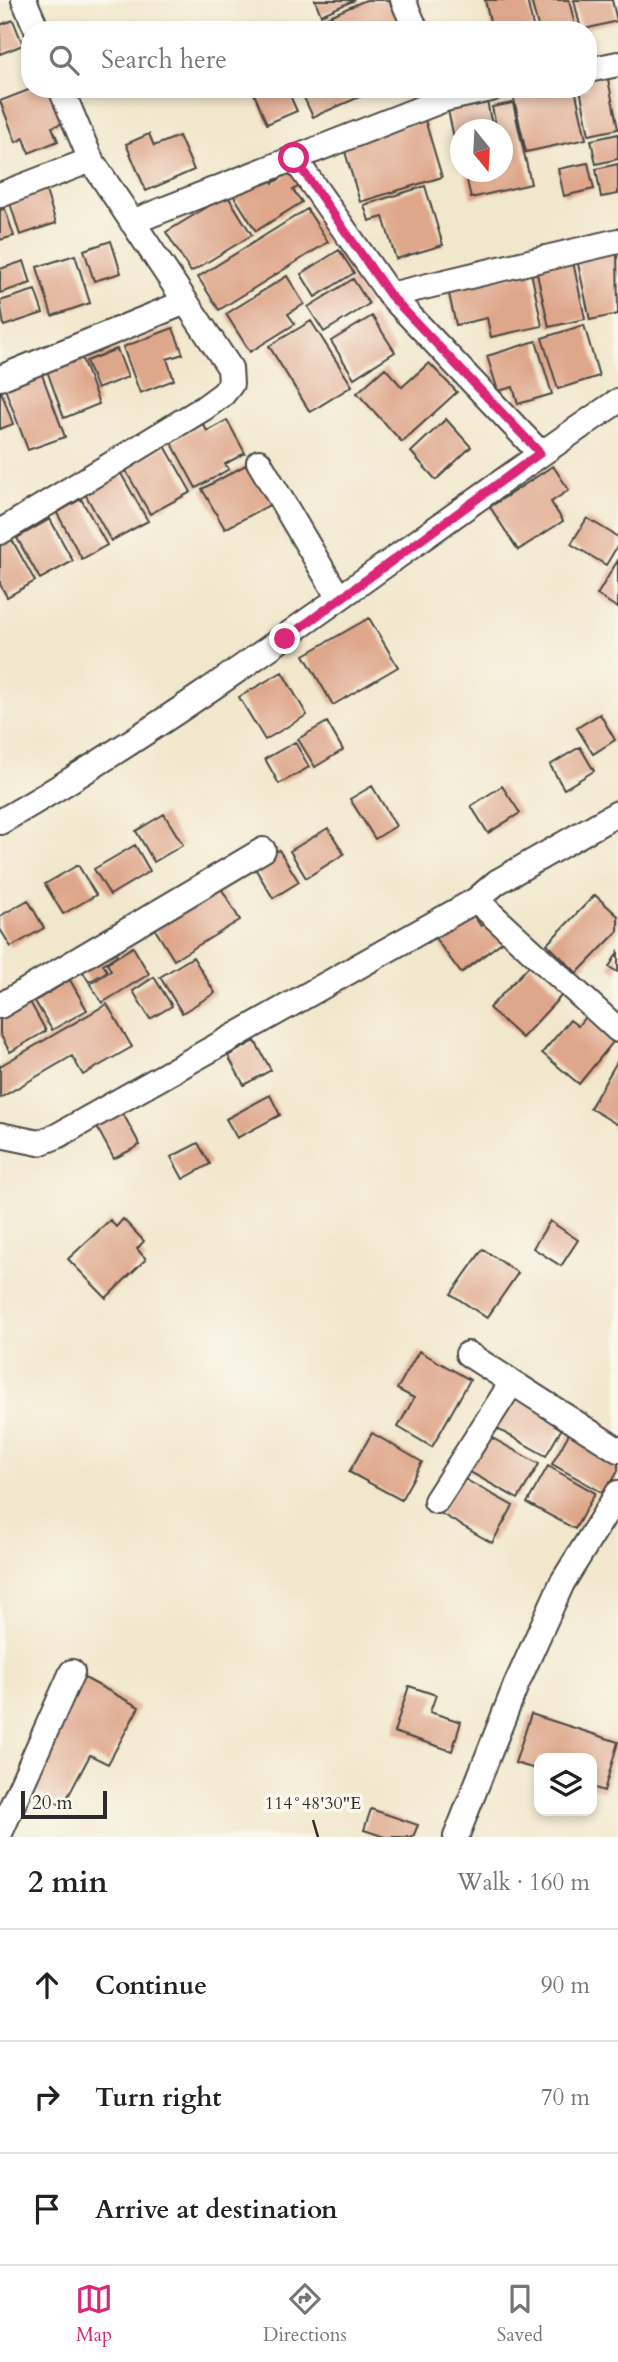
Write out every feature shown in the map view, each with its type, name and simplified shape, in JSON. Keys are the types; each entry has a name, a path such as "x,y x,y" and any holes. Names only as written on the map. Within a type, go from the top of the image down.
{"street":[{"path":"24,0 33,21"},
{"path":"403,0 412,21"},
{"path":"597,68 618,64"},
{"path":"0,532 223,394 231,384 230,368 183,303 91,160 65,98"},
{"path":"132,222 294,158 434,98"},
{"path":"294,158 390,295 540,453"},
{"path":"0,195 91,160"},
{"path":"390,295 618,241"},
{"path":"0,378 183,303"},
{"path":"0,822 67,784 285,639 467,509 540,453 618,401"},
{"path":"259,462 339,598"},
{"path":"0,1135 39,1143 57,1136 476,900 497,882 618,813"},
{"path":"0,1006 262,850"},
{"path":"476,900 618,1030"},
{"path":"468,1354 618,1450"},
{"path":"436,1501 511,1384"},
{"path":"456,1837 516,1685 562,1583 618,1493"},
{"path":"0,1833 72,1672"}],"building":[{"path":"315,0 355,0 321,15"},
{"path":"366,0 389,0 398,21 324,21 323,19"},
{"path":"485,0 527,0 532,21 490,21"},
{"path":"531,0 569,0 574,21 537,21"},
{"path":"574,0 612,0 617,21 597,26 597,21 579,21"},
{"path":"13,20 21,46 0,54 0,25"},
{"path":"607,74 618,129 589,135 582,98 597,98 597,76"},
{"path":"21,93 21,98 60,98 69,121 52,127 58,141 29,153 24,138 16,142 0,101"},
{"path":"256,98 291,98 297,111 267,124"},
{"path":"304,98 357,98 313,117"},
{"path":"514,98 577,98 586,139 526,152"},
{"path":"487,101 491,119 450,119 448,110"},
{"path":"513,103 531,184 471,198 467,182 513,182 513,119 495,119 492,107"},
{"path":"425,120 442,177 360,202 343,145"},
{"path":"149,134 154,146 179,136 194,170 146,191 126,144"},
{"path":"618,134 618,159 596,164 591,140"},
{"path":"588,163 594,189 564,196 558,169"},
{"path":"618,164 618,194 601,197 596,169"},
{"path":"293,170 302,184 293,190 302,202 256,231 232,193 266,172 273,183"},
{"path":"425,186 443,245 396,259 383,217 369,221 364,205"},
{"path":"46,191 56,223 20,235 10,203"},
{"path":"227,195 252,235 191,272 166,232"},
{"path":"5,209 14,236 0,240 0,210"},
{"path":"307,209 328,242 219,310 198,277"},
{"path":"111,241 121,273 94,281 84,250"},
{"path":"339,250 354,273 315,297 301,274"},
{"path":"617,250 618,314 590,320 577,259"},
{"path":"75,255 90,303 52,316 37,267"},
{"path":"572,257 585,319 549,327 535,265"},
{"path":"24,261 31,283 0,293 0,269"},
{"path":"531,272 542,326 491,337 487,318 456,325 448,290"},
{"path":"287,276 304,304 288,314 295,324 250,352 226,314"},
{"path":"353,279 369,304 324,332 308,307"},
{"path":"35,290 43,313 4,326 0,301"},
{"path":"372,316 395,352 354,378 331,341"},
{"path":"311,321 352,386 310,412 269,346"},
{"path":"584,325 599,376 558,389 542,338"},
{"path":"173,328 183,354 167,359 174,380 140,393 123,347"},
{"path":"536,341 552,394 518,404 513,387 498,391 487,356"},
{"path":"117,349 128,377 97,389 86,361"},
{"path":"81,356 99,404 64,418 46,368"},
{"path":"429,363 457,392 402,442 357,393 385,368 402,387"},
{"path":"41,372 65,437 28,450 4,386"},
{"path":"0,388 13,424 0,429"},
{"path":"446,419 471,447 436,480 411,452"},
{"path":"227,420 245,453 225,464 229,469 196,488 171,442 203,424 207,431"},
{"path":"165,446 191,492 150,514 125,469"},
{"path":"251,462 273,503 225,529 202,489"},
{"path":"553,466 569,490 551,502 563,521 518,550 490,507"},
{"path":"120,472 148,521 111,541 84,492"},
{"path":"81,499 107,545 82,559 57,513"},
{"path":"587,518 618,537 618,545 606,565 571,544"},
{"path":"50,519 73,561 40,579 17,538"},
{"path":"11,538 35,581 7,597 0,584 0,544"},
{"path":"618,560 618,608 597,595"},
{"path":"369,618 398,667 333,705 304,655"},
{"path":"282,672 307,715 265,740 239,697"},
{"path":"600,714 615,740 593,754 577,728"},
{"path":"327,722 343,750 315,767 298,739"},
{"path":"295,742 309,767 279,784 265,759"},
{"path":"580,747 594,771 564,789 550,765"},
{"path":"372,786 396,826 375,839 350,799"},
{"path":"502,786 520,813 488,833 471,806"},
{"path":"164,814 183,845 154,862 136,831"},
{"path":"328,828 344,854 306,878 290,851"},
{"path":"135,845 150,871 110,895 94,869"},
{"path":"279,850 299,882 273,898 253,865"},
{"path":"78,865 96,895 63,914 45,884"},
{"path":"218,883 240,920 174,960 151,923"},
{"path":"595,895 618,916 618,931 577,973 547,944"},
{"path":"28,900 44,928 11,947 0,929 0,916"},
{"path":"470,911 481,926 492,918 507,938 461,973 435,938"},
{"path":"110,944 117,955 103,964 107,971 89,982 78,964"},
{"path":"133,947 149,974 102,1003 90,984 111,971 107,963"},
{"path":"618,952 618,972 609,967"},
{"path":"193,957 215,993 182,1013 160,977"},
{"path":"530,965 562,995 522,1038 489,1008"},
{"path":"154,977 172,1006 150,1019 133,991"},
{"path":"70,980 87,1010 52,1030 35,1001"},
{"path":"30,1002 46,1031 10,1052 0,1034 0,1019"},
{"path":"107,1004 132,1047 83,1075 72,1056 0,1098 0,1066"},
{"path":"585,1017 614,1041 579,1084 542,1053 570,1020 578,1026"},
{"path":"255,1041 271,1070 244,1085 228,1056"},
{"path":"618,1060 618,1125 590,1108"},
{"path":"270,1095 280,1115 237,1138 226,1119"},
{"path":"119,1106 140,1145 114,1159 93,1120"},
{"path":"198,1143 210,1164 183,1179 171,1157"},
{"path":"123,1219 144,1241 137,1249 146,1259 106,1298 68,1259 110,1220 116,1227"},
{"path":"550,1221 578,1240 561,1266 533,1248"},
{"path":"483,1249 518,1273 487,1318 451,1294"},
{"path":"419,1351 470,1380 432,1447 398,1427 414,1398 397,1389"},
{"path":"515,1395 565,1423 546,1456 496,1428"},
{"path":"571,1430 618,1457 618,1471 605,1494 552,1464"},
{"path":"372,1433 422,1462 401,1500 349,1472"},
{"path":"485,1434 539,1464 518,1499 465,1469"},
{"path":"548,1466 595,1493 575,1529 527,1503"},
{"path":"461,1477 513,1506 492,1543 440,1513"},
{"path":"81,1676 139,1707 108,1764 90,1755 63,1806 22,1785"},
{"path":"409,1686 436,1695 430,1712 461,1722 452,1751 394,1732"},
{"path":"531,1714 618,1742 604,1791 597,1789 597,1753 534,1753 534,1769 515,1763"},
{"path":"371,1809 418,1825 413,1837 385,1837 364,1830"}],"route":[{"path":"285,639 467,509 540,453 390,295 294,158"}]}
